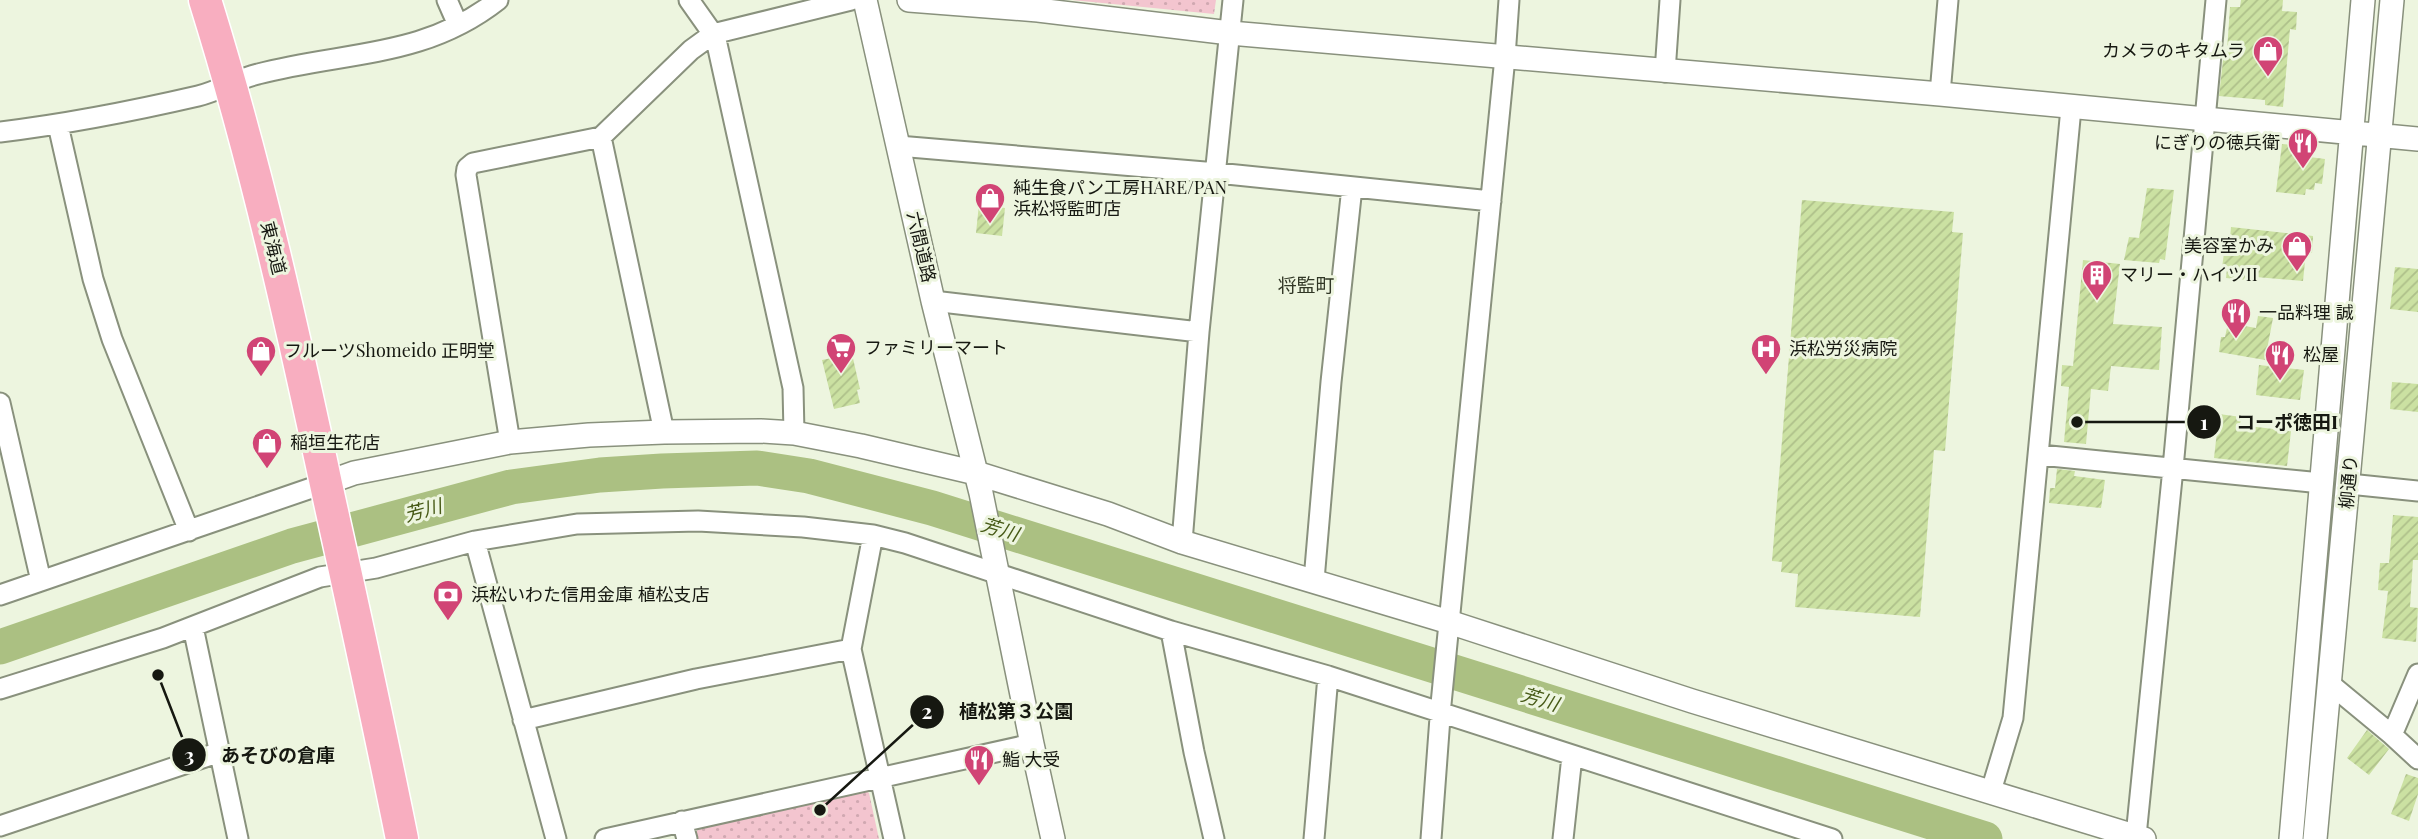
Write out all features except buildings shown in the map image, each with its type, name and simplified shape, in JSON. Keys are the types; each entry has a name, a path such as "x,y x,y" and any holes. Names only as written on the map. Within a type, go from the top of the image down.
{"highway":[{"name":"東海道","path":"205,0 231,83 287,306 346,569"},
{"path":"346,569 402,839"}],"street":[{"path":"447,0 458,25"},
{"path":"0,132 58,125 202,95 257,74 422,42 480,14 498,0"},
{"path":"689,0 713,33 793,388 794,433"},
{"path":"510,442 467,168 473,163 601,137 691,50 713,33 850,0"},
{"name":"六間道路","path":"865,0 933,301 979,483 996,568"},
{"path":"909,0 1037,5 1230,33 1940,94 2418,139"},
{"path":"1182,541 1199,332 1233,0"},
{"path":"1431,839 1441,709 1506,57 1509,0"},
{"path":"1665,72 1670,0"},
{"path":"1940,94 1948,0"},
{"path":"0,595 189,531 328,491 354,473 510,442 664,432 794,433 861,446 979,483 1108,514 1182,541 1314,580 1449,628 2140,838 2216,0"},
{"name":"柳通り","path":"2291,839 2363,0"},
{"name":"柳通り","path":"2315,839 2392,0"},
{"path":"1992,791 2013,718 2071,108"},
{"path":"58,125 93,279 112,339 189,531"},
{"path":"601,137 664,432"},
{"path":"898,146 1217,173 1491,201"},
{"path":"1314,580 1331,382 1352,187"},
{"path":"933,301 1199,332"},
{"path":"0,403 41,581"},
{"path":"2040,455 2321,482"},
{"path":"2349,484 2418,491"},
{"path":"0,689 193,627 320,577 475,541 577,524 698,521 803,527 873,535 996,568 1039,589 1171,631 1441,709 1572,756 1832,839"},
{"path":"873,535 851,649 894,839"},
{"path":"475,541 556,839"},
{"path":"996,568 1053,839"},
{"path":"193,627 238,839"},
{"path":"1171,631 1214,839"},
{"path":"523,720 696,680 851,649"},
{"path":"2392,735 2418,674"},
{"path":"1314,839 1328,676"},
{"path":"2329,683 2418,759"},
{"path":"605,839 684,830 881,778 1032,744"},
{"path":"0,826 220,752"},
{"path":"1563,839 1572,756"}],"shaded area":[{"path":"1072,0 1216,0 1214,14"},
{"path":"861,787 869,793 879,839 698,839 696,832 701,826"}],"waterway":[{"name":"芳川","path":"0,647 292,546 511,487 600,475 757,468 809,476 932,508 1985,839"}],"place":[{"name":"カメラのキタムラ","path":"2268,78"},
{"name":"にぎりの徳兵衛","path":"2303,170"},
{"name":"純生食パン工房HARE/PAN 浜松将監町店","path":"990,225"},
{"name":"美容室かみ","path":"2297,273"},
{"name":"マリー・ハイツII","path":"2097,302"},
{"name":"一品料理 誠","path":"2236,340"},
{"name":"ファミリーマート","path":"841,375"},
{"name":"浜松労災病院","path":"1766,376"},
{"name":"フルーツShomeido 正明堂","path":"261,378"},
{"name":"松屋","path":"2280,382"},
{"name":"コーポ徳田I","path":"2077,422"},
{"name":"稲垣生花店","path":"267,470"},
{"name":"浜松いわた信用金庫 植松支店","path":"448,622"},
{"name":"あそびの倉庫","path":"158,675"},
{"name":"鮨 大受","path":"979,787"},
{"name":"植松第３公園","path":"820,810"}],"district":[{"name":"将監町","path":"1306,285"}]}
